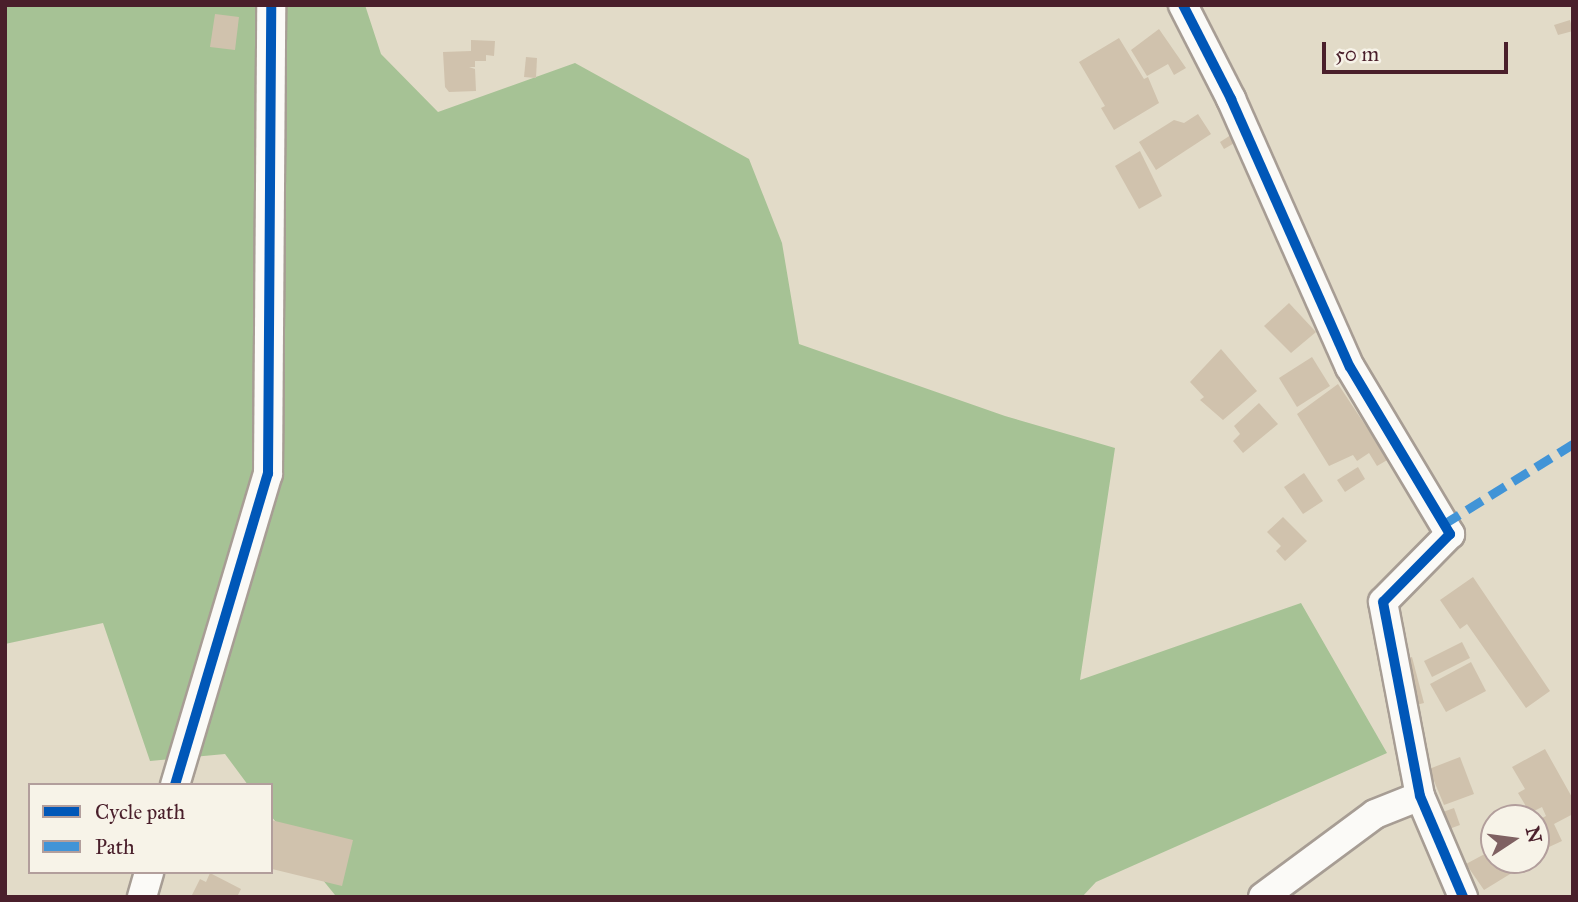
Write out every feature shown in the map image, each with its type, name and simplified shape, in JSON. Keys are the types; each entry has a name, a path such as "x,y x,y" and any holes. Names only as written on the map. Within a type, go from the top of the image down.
{"street":[{"path":"176,783 268,474 271,5"},
{"path":"1183,5 1231,99 1350,367 1450,534 1383,601 1420,796 1463,897"},
{"path":"1262,897 1375,814 1420,796"},
{"path":"142,897 148,874"}],"green space":[{"path":"5,5 365,5 381,54 438,112 575,63 749,159 782,243 799,344 1005,416 1115,448 1080,680 1301,603 1387,753 1096,882 1082,897 329,897 335,895 273,818 273,783 247,783 225,754 150,761 103,623 5,644"}],"building":[{"path":"215,14 239,17 235,50 210,47"},
{"path":"1570,20 1573,31 1558,35 1554,25"},
{"path":"1159,29 1186,68 1174,75 1168,64 1147,76 1131,50"},
{"path":"1119,38 1144,79 1148,77 1159,103 1114,130 1101,108 1105,106 1079,62"},
{"path":"471,40 495,41 494,56 486,55 486,61 475,61 475,67 469,67 475,69 476,91 449,92 445,87 443,52 471,51"},
{"path":"526,57 537,58 536,78 524,77"},
{"path":"1198,114 1211,134 1156,170 1139,142 1174,120 1184,123"},
{"path":"1234,133 1238,141 1224,149 1220,142"},
{"path":"1140,151 1162,196 1139,209 1115,166"},
{"path":"1289,303 1316,332 1291,353 1264,326"},
{"path":"1221,349 1257,391 1223,420 1200,400 1204,397 1190,382"},
{"path":"1312,357 1330,386 1297,407 1279,378"},
{"path":"1338,384 1389,459 1377,466 1369,453 1357,461 1353,455 1329,466 1297,414"},
{"path":"1259,403 1278,424 1243,453 1233,441 1240,434 1234,426"},
{"path":"1358,467 1365,479 1345,492 1337,480"},
{"path":"1304,473 1323,501 1303,514 1284,487"},
{"path":"1283,517 1307,541 1285,561 1276,551 1281,546 1267,532"},
{"path":"1473,577 1550,691 1526,708 1467,624 1460,629 1440,600"},
{"path":"1462,642 1470,658 1432,677 1424,661"},
{"path":"1412,657 1424,703 1416,705 1403,660"},
{"path":"1471,662 1486,691 1446,712 1430,684"},
{"path":"1545,749 1573,799 1573,814 1554,824 1562,841 1550,847 1550,804 1525,804 1518,793 1525,789 1512,767"},
{"path":"1460,757 1474,794 1444,805 1429,769"},
{"path":"1454,808 1460,825 1449,829 1443,812"},
{"path":"273,820 353,840 342,886 273,869"},
{"path":"1480,856 1480,874 1510,874 1484,890 1466,864"},
{"path":"212,874 241,889 237,897 191,897 200,879 206,882"}],"marked path":[{"path":"1444,524 1573,444"}],"cycle path":[{"path":"176,783 268,474 271,5"},
{"path":"1183,5 1231,99 1350,367 1450,534 1383,602 1420,796 1463,897"}]}
